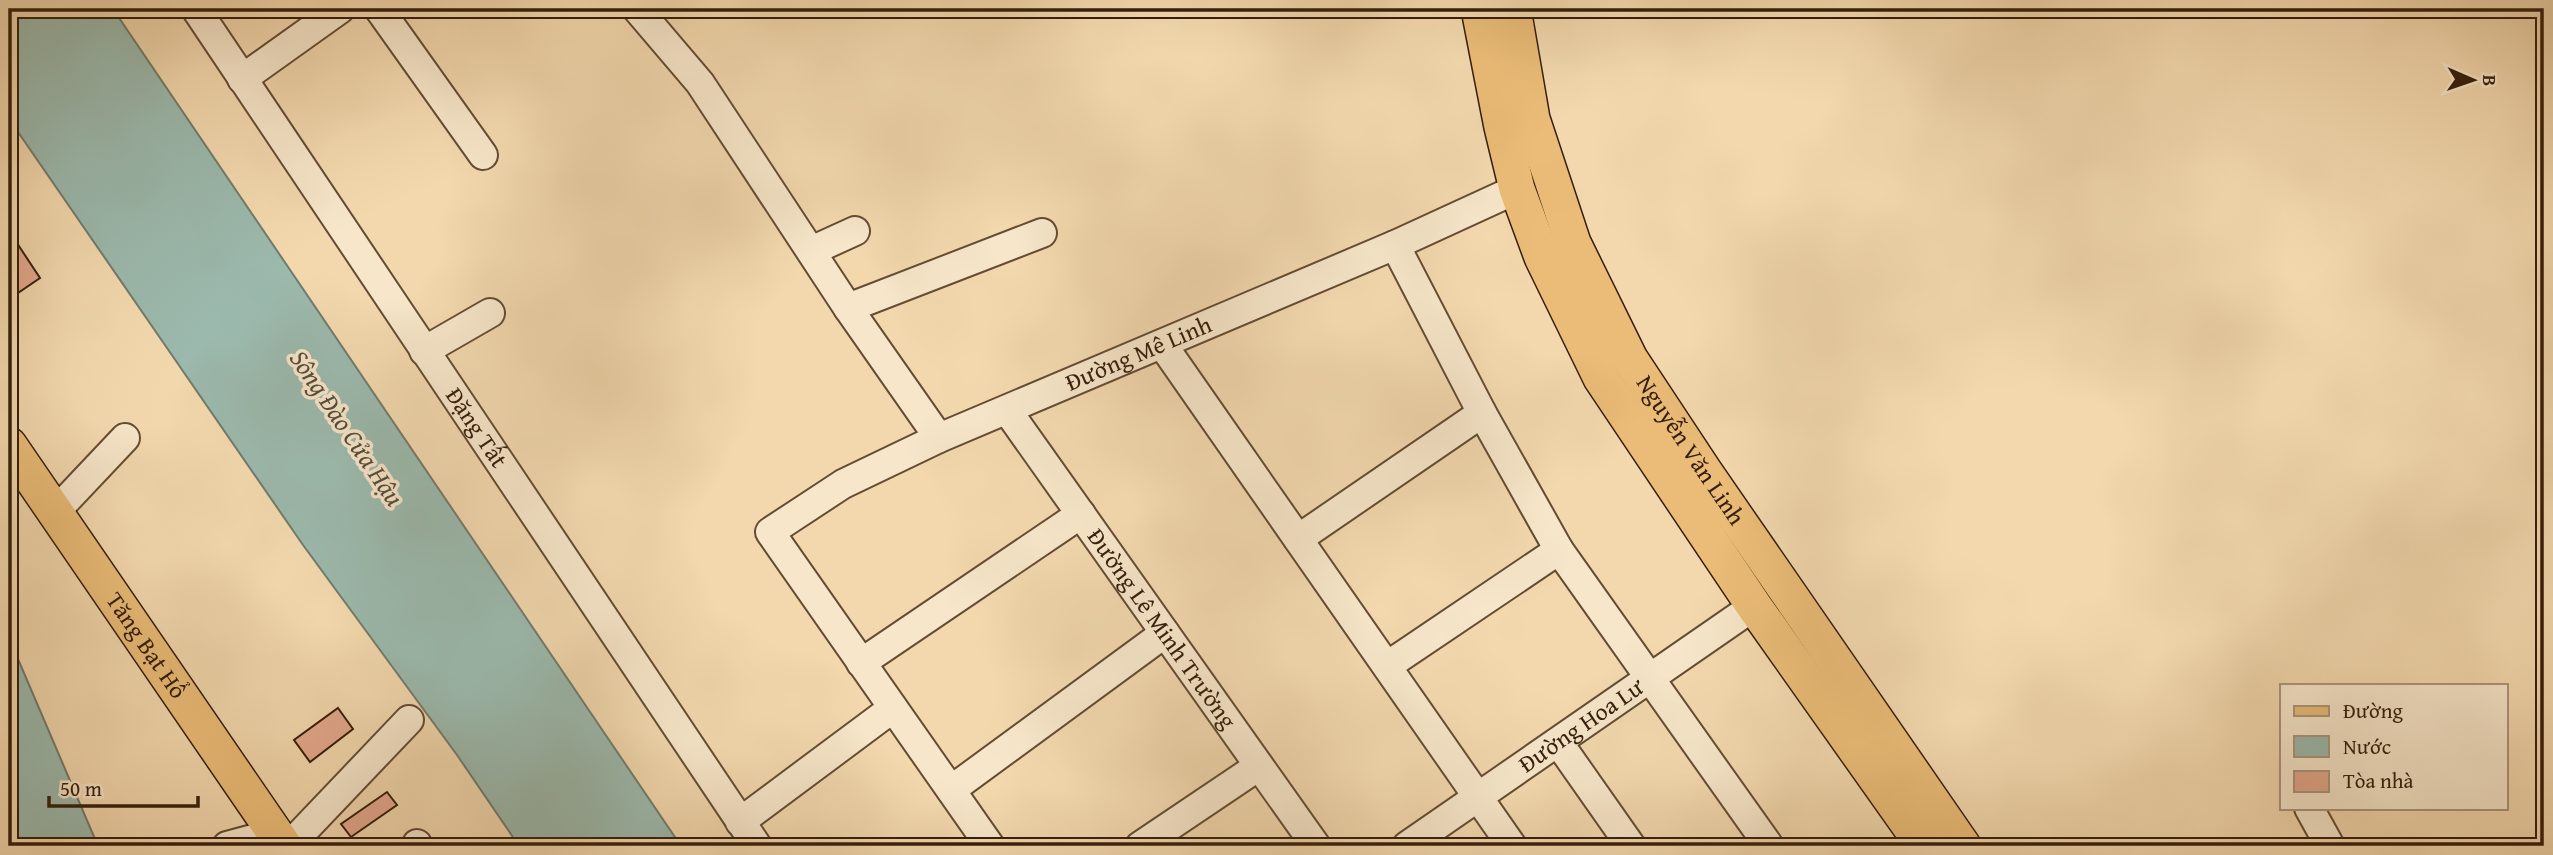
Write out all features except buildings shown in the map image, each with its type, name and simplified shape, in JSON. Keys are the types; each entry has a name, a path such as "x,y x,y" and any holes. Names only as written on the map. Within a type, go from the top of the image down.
{"main road":[{"name":"Nguyễn Văn Linh","path":"1479,9 1517,189 1542,257 1601,378 1754,606 1924,846"},
{"name":"Nguyễn Văn Linh","path":"1513,9 1532,119 1573,243 1630,359 1737,520 1963,846"},
{"name":"Tăng Bạt Hổ","path":"9,445 282,842"},
{"path":"1709,539 1737,520"}],"street":[{"name":"Đặng Tất","path":"196,9 757,846"},
{"path":"242,79 340,9"},
{"path":"379,9 484,155"},
{"path":"637,9 700,83 848,308 939,438"},
{"name":"Đường Mê Linh","path":"861,663 769,533 843,484 939,438 1395,245 1517,189"},
{"path":"811,251 855,231"},
{"path":"848,308 1042,233"},
{"path":"1395,245 1482,412 1559,550 1769,846"},
{"path":"424,351 490,313"},
{"path":"1162,344 1512,846"},
{"name":"Đường Lê Minh Trường","path":"1007,410 1316,846"},
{"path":"1298,539 1482,412"},
{"path":"55,512 125,438"},
{"path":"990,846 861,663 1081,514"},
{"path":"1387,666 1559,550"},
{"name":"Đường Hoa Lư","path":"1407,846 1754,606"},
{"path":"951,790 1165,633"},
{"path":"740,822 893,708"},
{"path":"227,846 282,842 409,720"},
{"path":"1558,742 1631,846"},
{"path":"1140,846 1259,766"},
{"path":"2310,810 2330,846"}],"water":[{"name":"Sông Đào Cửa Hậu","path":"9,9 113,9 681,846 519,846 457,755 303,545 9,119"},
{"path":"9,642 98,846 14,846 9,834"}]}
